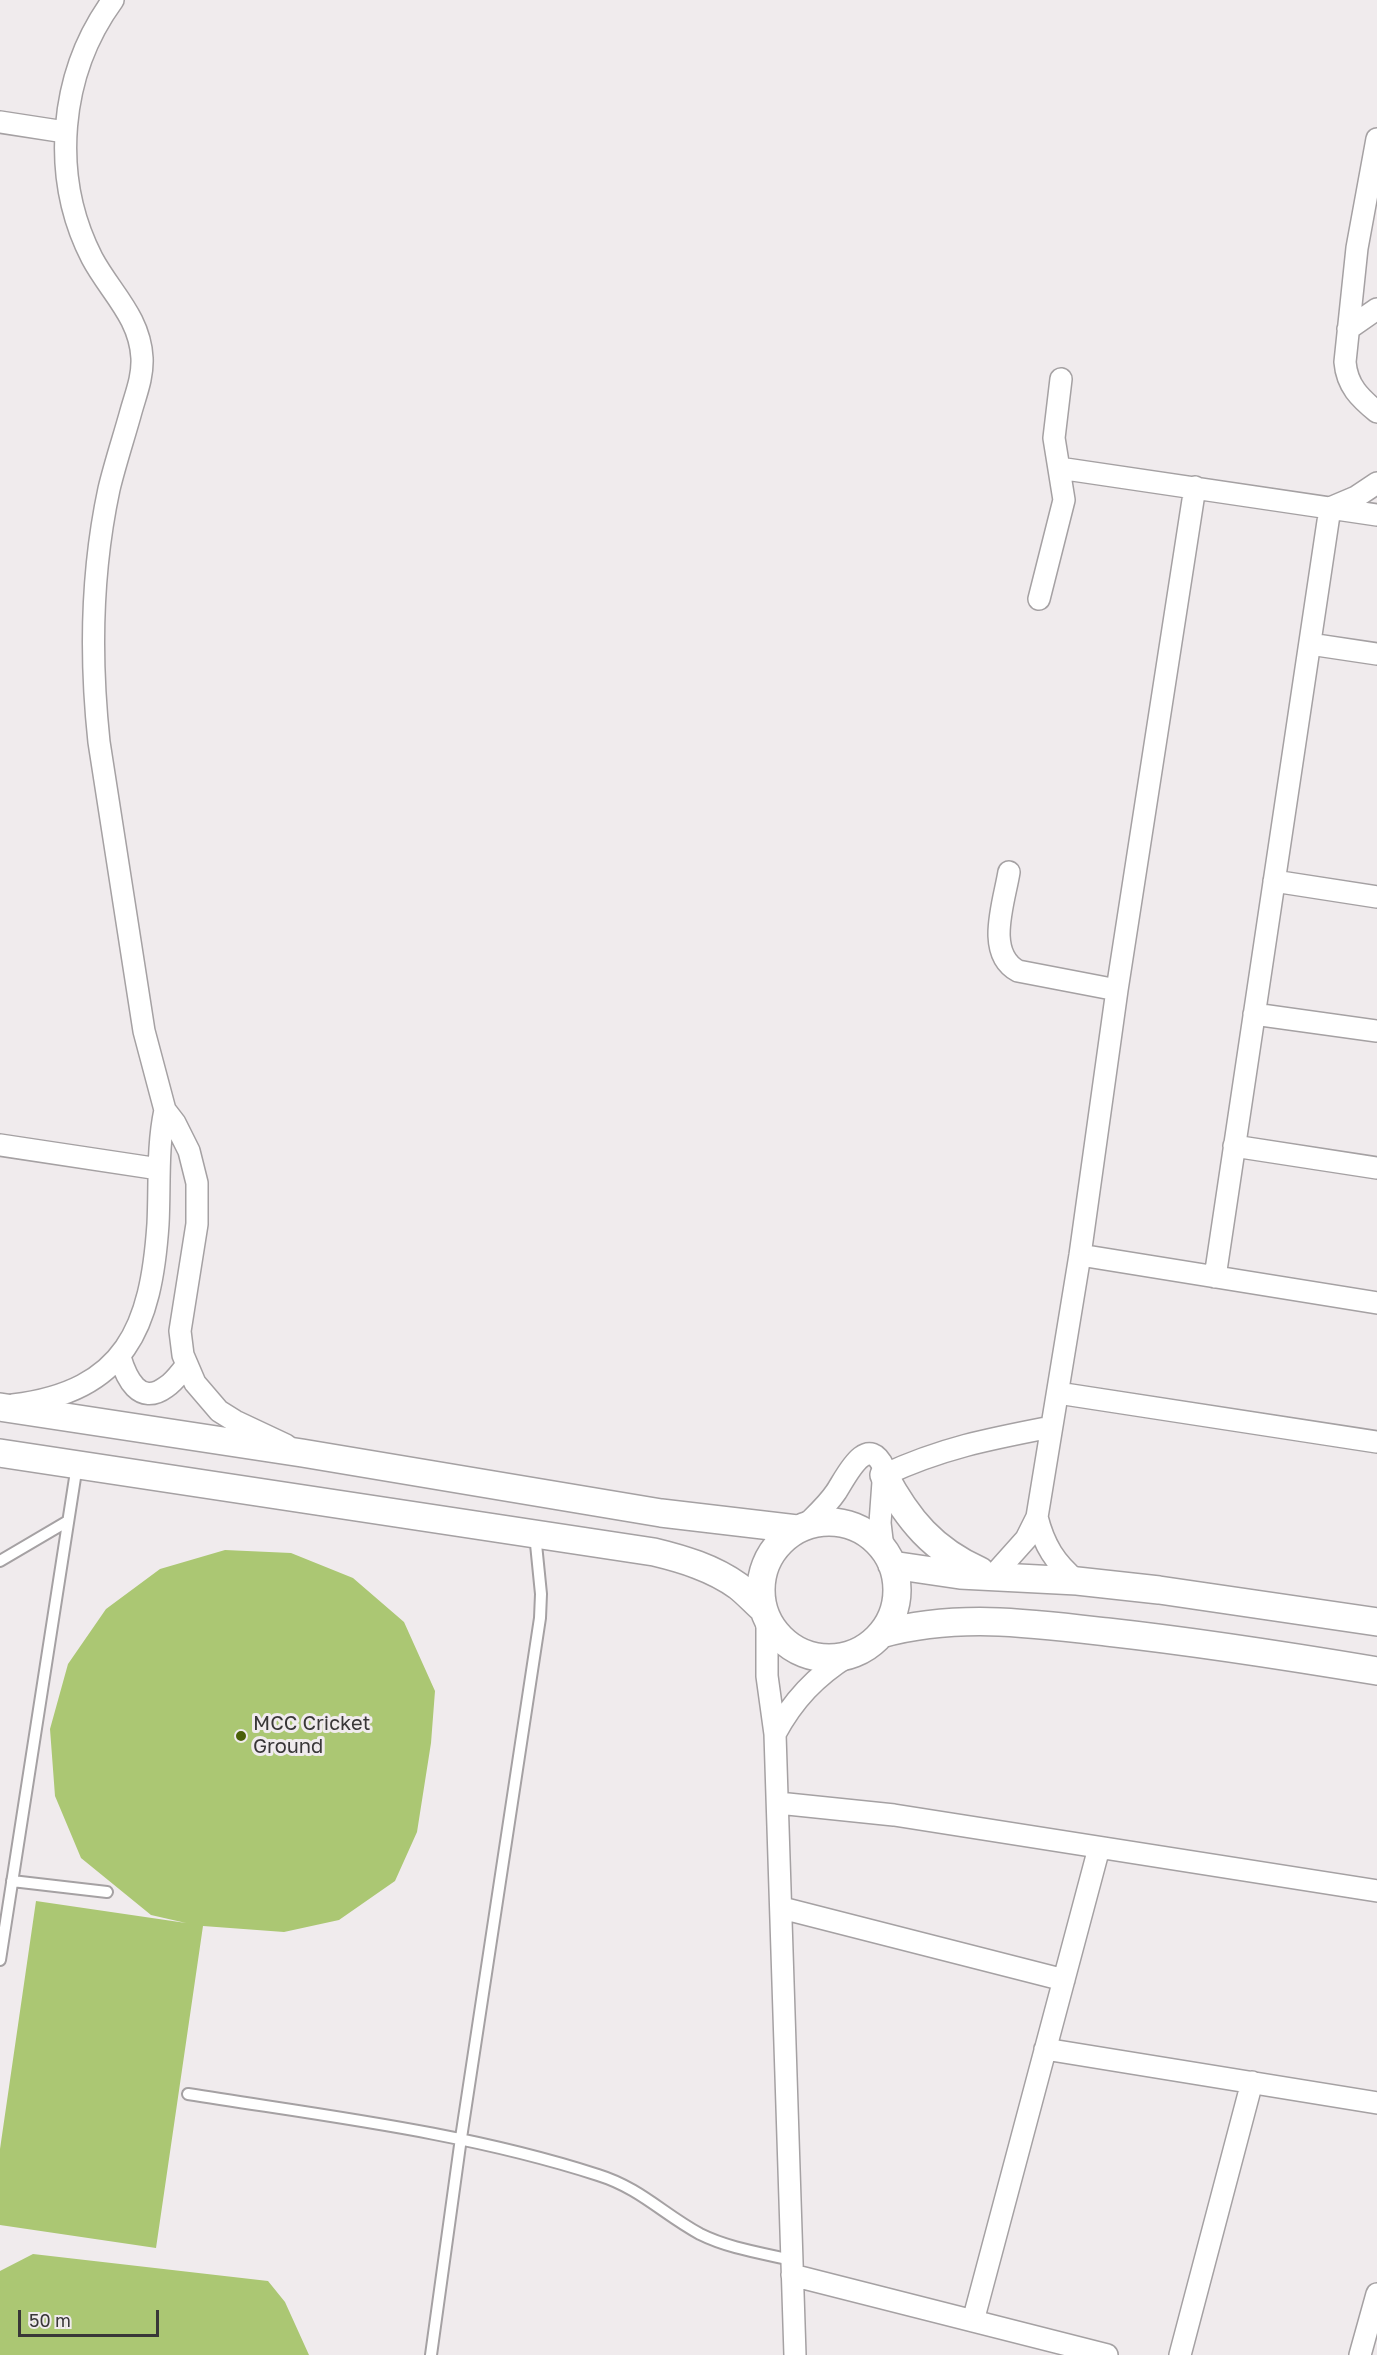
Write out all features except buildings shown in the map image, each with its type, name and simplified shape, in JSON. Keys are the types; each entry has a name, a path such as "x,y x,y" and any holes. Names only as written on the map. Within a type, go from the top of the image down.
{"street":[{"path":"114,0 100,22 81,64 65,132 69,190 79,227 92,258 132,319 140,342 142,357 138,388 118,455 103,525 95,596 94,669 99,742 144,1031 165,1110 175,1123 189,1151 197,1183 197,1224 180,1331 186,1366 195,1383 219,1411 302,1453"},
{"path":"0,122 65,132"},
{"path":"1377,139 1358,248 1345,362 1348,379 1356,393 1377,412"},
{"path":"1348,329 1377,309"},
{"path":"1039,599 1063,508 1064,491 1053,431 1061,379"},
{"path":"1059,468 1377,515"},
{"path":"1330,508 1356,497 1377,483"},
{"path":"992,1577 1026,1539 1037,1517 1080,1255 1117,990 1195,487"},
{"path":"1215,1277 1330,508"},
{"path":"1310,644 1377,654"},
{"path":"1009,872 998,939 1005,962 1018,971 1117,990"},
{"path":"1274,881 1377,897"},
{"path":"1254,1014 1377,1031"},
{"path":"0,1406 34,1401 71,1389 105,1369 120,1357 142,1319 148,1298 158,1223 160,1139 165,1110"},
{"path":"0,1145 159,1169"},
{"path":"1234,1146 1377,1168"},
{"path":"1080,1255 1377,1303"},
{"path":"120,1357 127,1379 141,1391 150,1393 167,1387 186,1366"},
{"path":"1058,1393 1377,1442"},
{"path":"0,1406 302,1453 661,1513 802,1527 826,1521 842,1522 858,1527 872,1536 888,1556 960,1575 1077,1581 1240,1600 1377,1622"},
{"path":"884,1475 960,1445 1051,1427"},
{"path":"0,1453 654,1552 712,1571 738,1586 765,1614 780,1638 800,1652 824,1658 848,1656"},
{"path":"776,1734 798,1697 829,1668 866,1648 881,1634 891,1619 897,1601 897,1582 880,1524 884,1475 881,1461 876,1457 870,1455 858,1458 836,1494 802,1527 779,1543 766,1563 760,1586 765,1614 767,1676 776,1734 795,2355"},
{"path":"884,1475 899,1502 924,1534 939,1548 992,1577"},
{"path":"1037,1517 1050,1554 1062,1569 1077,1581"},
{"path":"881,1634 935,1623 992,1621 1186,1641 1377,1671"},
{"path":"778,1803 894,1815 1377,1891"},
{"path":"973,2321 1099,1848"},
{"path":"782,1908 1064,1980"},
{"path":"1045,2049 1377,2103"},
{"path":"1180,2355 1252,2082"},
{"path":"792,2268 973,2321 1107,2355"},
{"path":"1360,2355 1377,2294"}],"lane":[{"path":"0,1960 76,1465"},
{"path":"0,1561 68,1521"},
{"path":"431,2355 461,2138 540,1618 542,1594 536,1534"},
{"path":"12,1881 107,1892"},
{"path":"188,2094 461,2138 616,2181 642,2194 702,2235 792,2268"}],"green space":[{"name":"MCC Cricket Ground","path":"225,1550 291,1553 353,1578 404,1622 435,1691 431,1743 417,1832 395,1881 339,1920 284,1932 203,1926 156,2248 0,2225 0,2149 36,1901 186,1923 151,1915 81,1858 55,1796 50,1729 68,1664 106,1609 160,1569"},
{"path":"33,2254 268,2281 285,2302 309,2355 0,2355 0,2271"}],"place":[{"name":"MCC Cricket Ground","path":"241,1736"}]}
